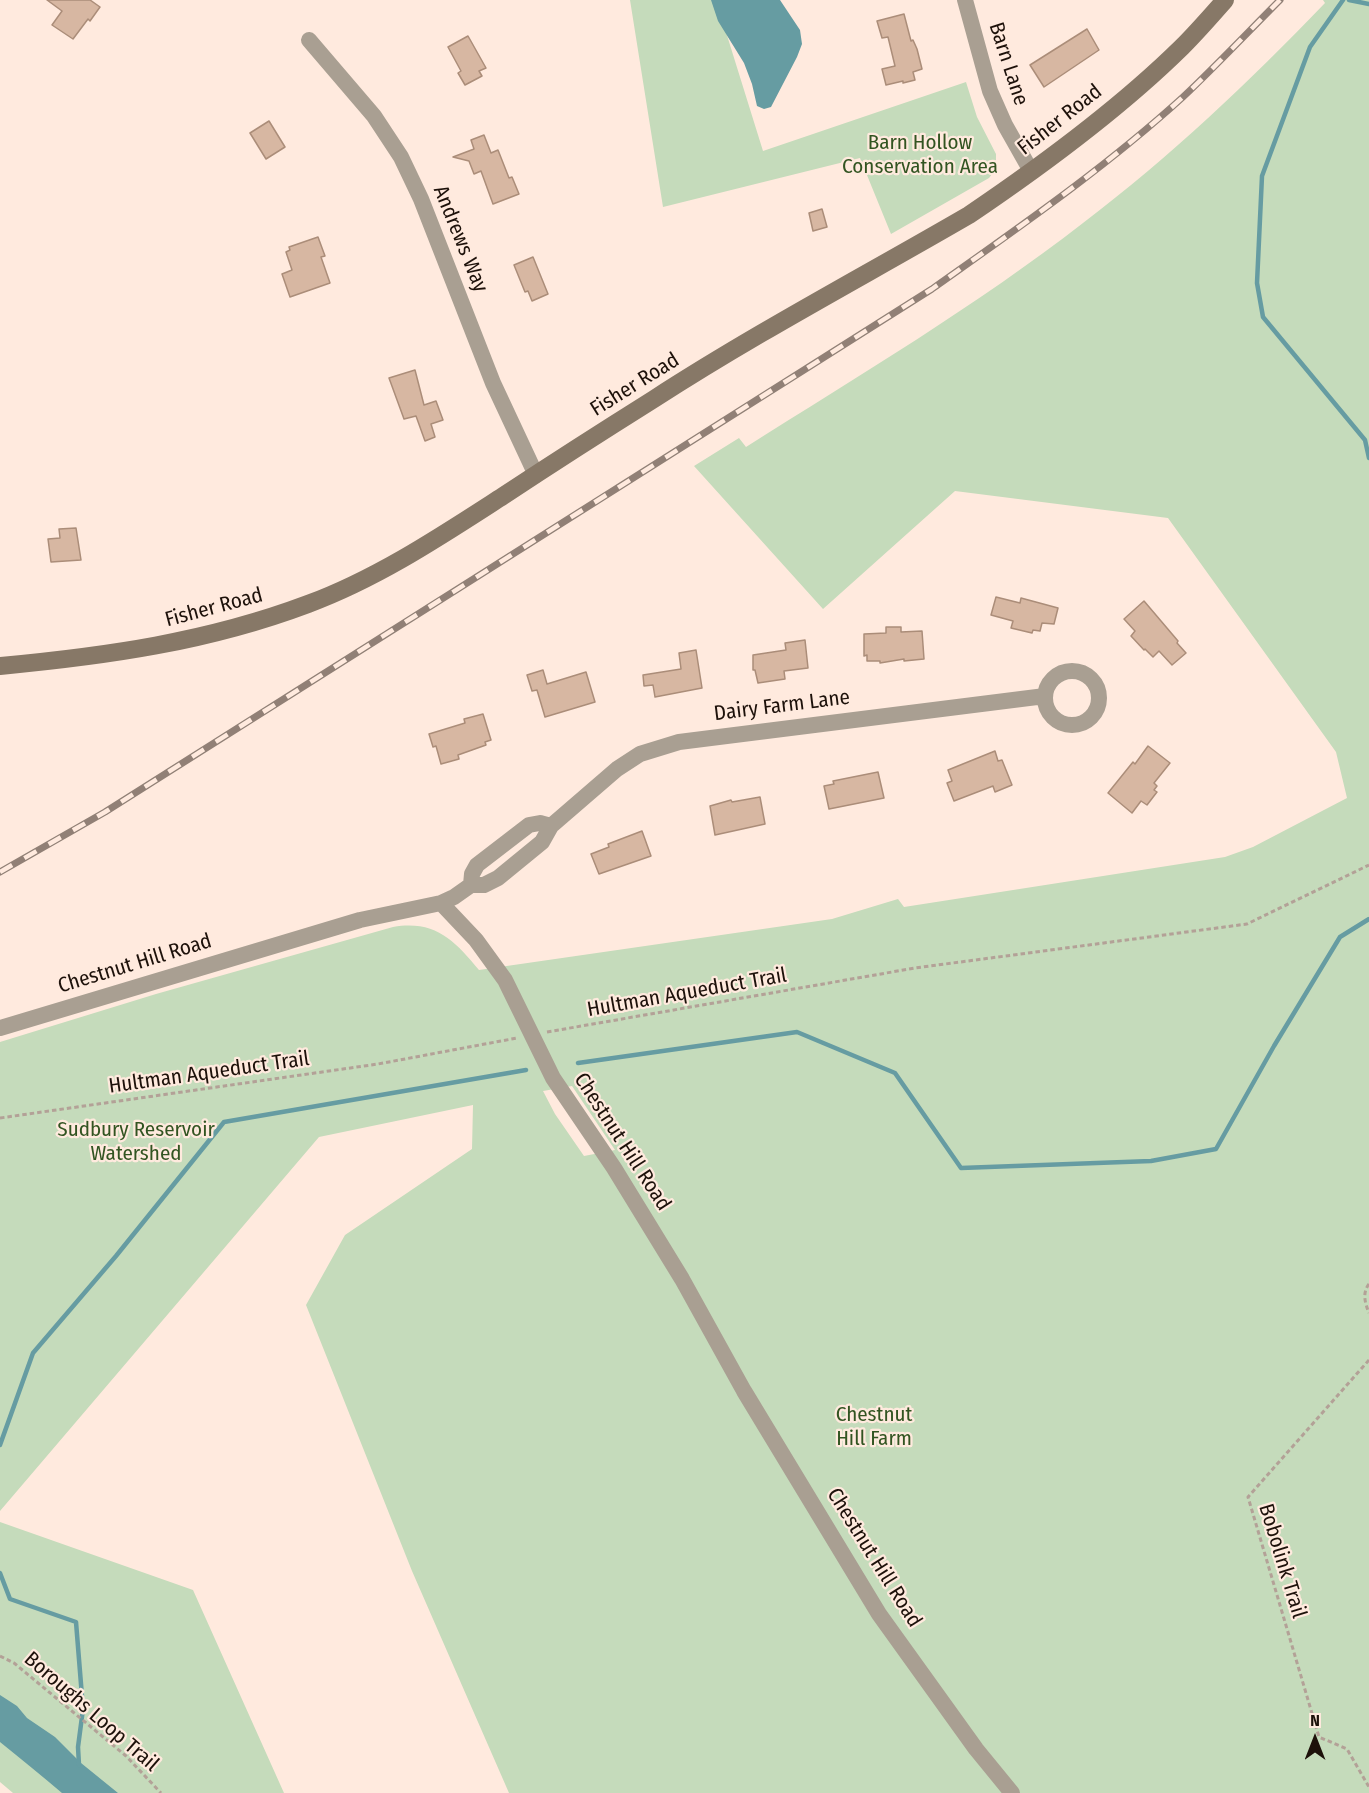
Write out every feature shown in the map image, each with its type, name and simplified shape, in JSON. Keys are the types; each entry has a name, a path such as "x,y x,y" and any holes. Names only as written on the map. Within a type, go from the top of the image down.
{"street":[{"name":"Barn Lane","path":"965,0 990,91 1005,125 1031,171"},
{"name":"Fisher Road","path":"0,666 80,658 161,646 246,624 309,604 364,579 443,535 678,383 969,215 1117,105 1182,48 1226,0"},
{"name":"Andrews Way","path":"309,40 362,102 401,157 421,199 493,383 536,475"},
{"name":"Dairy Farm Lane","path":"441,903 471,885 484,885 498,878 542,842 551,826 624,764 640,754 678,742 1045,696"},
{"path":"471,885 472,874 477,865 529,825 540,823 551,826"},
{"name":"Chestnut Hill Road","path":"0,1028 360,920 441,903 476,940 505,980 553,1078 614,1168 682,1279 744,1391 879,1614 976,1749 1012,1793"}],"path":[{"name":"Hultman Aqueduct Trail","path":"0,1118 378,1064 915,968 1247,924 1369,865"},
{"path":"1369,1284 1365,1290 1365,1302 1369,1313"},
{"name":"Bobolink Trail","path":"1369,1360 1248,1497 1319,1737 1347,1749 1369,1787"},
{"name":"Boroughs Loop Trail","path":"0,1656 14,1663 126,1756 161,1793"}],"green space":[{"name":"Barn Hollow Conservation Area","path":"630,0 716,0 763,151 966,82 977,117 996,154 996,169 989,178 891,234 860,158 663,207"},
{"path":"1323,0 1369,0 1369,1793 509,1793 412,1571 306,1305 345,1235 472,1149 473,1105 319,1137 0,1511 0,1042 156,994 393,927 421,927 442,935 452,941 479,970 832,919 898,899 904,907 1225,857 1253,847 1347,798 1336,752 1168,518 955,491 823,609 694,466 739,438 746,447 917,339 1042,254 1115,198 1178,145 1238,90 1325,3","holes":["572,1086 615,1150 584,1156 555,1114 543,1091"]},
{"path":"0,1522 193,1590 284,1793 13,1793 0,1782"}],"water":[{"path":"711,0 780,0 800,30 802,44 771,107 764,109 757,106 744,63 718,21"},
{"path":"0,1695 17,1706 27,1718 55,1737 81,1763 118,1793 62,1793 0,1742"}],"building":[{"path":"47,0 90,0 100,7 73,39 52,25 62,11"},
{"path":"904,14 922,69 913,72 915,80 886,85 882,69 895,66 888,37 882,38 877,21"},
{"path":"1087,29 1099,50 1044,87 1030,65"},
{"path":"468,36 486,68 479,71 482,76 465,85 458,73 461,71 448,47"},
{"path":"269,121 285,147 266,159 250,133"},
{"path":"484,135 491,153 498,150 509,178 512,177 519,194 493,204 481,171 474,174 469,161 453,157 474,149 471,140"},
{"path":"822,209 827,227 813,231 809,213"},
{"path":"318,237 325,256 321,257 330,283 290,297 282,274 292,270 286,252 290,250 289,247"},
{"path":"533,257 548,294 532,301 528,291 525,292 514,265"},
{"path":"415,370 424,405 436,401 443,420 431,424 435,437 425,441 416,416 404,419 389,378"},
{"path":"76,528 81,560 51,562 48,539 60,538 59,529"},
{"path":"996,597 1020,603 1021,598 1058,608 1054,624 1042,623 1040,631 1033,630 1032,633 1011,628 1013,621 991,615"},
{"path":"1144,601 1186,653 1172,665 1159,651 1153,657 1131,636 1135,631 1124,619"},
{"path":"886,627 901,627 901,632 922,631 924,659 904,661 904,659 880,663 880,661 867,661 867,655 864,656 864,634 886,633"},
{"path":"805,640 808,668 784,671 785,679 758,683 755,670 753,670 753,655 786,650 785,643"},
{"path":"696,650 702,688 655,697 653,685 644,686 643,675 681,669 679,653"},
{"path":"543,670 547,684 586,672 595,702 545,717 537,690 532,691 527,675"},
{"path":"483,714 491,740 485,742 486,745 458,755 459,759 441,764 436,746 433,747 429,734 465,723 464,719"},
{"path":"1148,746 1170,763 1154,783 1157,786 1154,790 1157,792 1147,805 1141,801 1132,813 1108,793"},
{"path":"995,751 998,761 1002,760 1012,785 995,792 993,786 954,801 947,783 952,781 948,770"},
{"path":"878,772 884,798 829,809 824,786 834,784 833,781"},
{"path":"760,797 765,824 715,835 710,806 731,800 732,802"},
{"path":"642,831 651,856 599,874 591,854 609,847 608,844"}],"waterway":[{"path":"1343,0 1310,47 1262,176 1257,283 1263,317 1365,440 1369,458"},
{"path":"1349,0 1369,4"},
{"path":"578,1063 797,1032 895,1073 961,1168 1151,1161 1216,1149 1274,1046 1340,937 1369,919"},
{"path":"0,1445 33,1353 116,1256 224,1122 526,1070"},
{"path":"0,1573 10,1599 76,1622 83,1709 78,1747 79,1765"}],"railway":[{"path":"0,872 105,812 932,289 1061,197 1123,148 1183,97 1280,0"}],"park label":[{"name":"Sudbury Reservoir Watershed","path":"136,1142"},
{"name":"Chestnut Hill Farm","path":"874,1427"}]}
